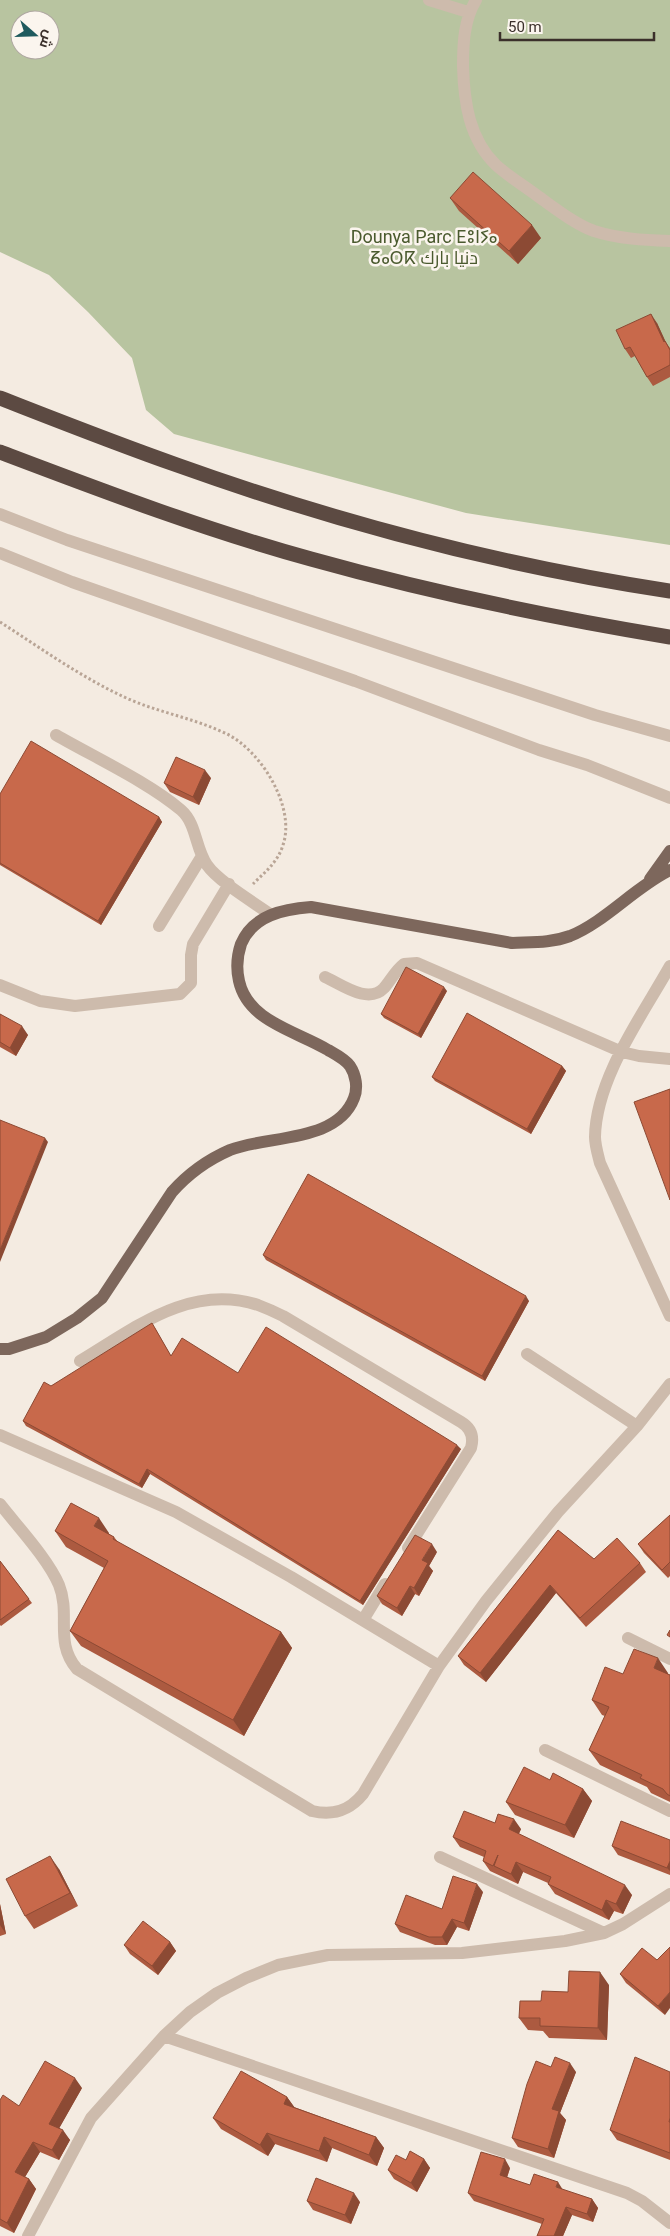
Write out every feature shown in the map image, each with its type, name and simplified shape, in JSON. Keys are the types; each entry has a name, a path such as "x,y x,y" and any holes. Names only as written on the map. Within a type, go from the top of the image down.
{"highway":[{"path":"0,398 176,465 348,520 542,568 670,591"},
{"path":"0,452 187,521 310,559 416,587 523,611 670,637"}],"main road":[{"path":"649,881 670,851"},
{"path":"0,1350 46,1337 77,1318 102,1298 172,1192 185,1178 206,1162 230,1150 257,1142 320,1129 334,1123 347,1112 354,1098 357,1086 350,1065 315,1042 273,1023 259,1014 248,1004 241,990 237,957 242,941 253,928 270,914 290,908 311,907 512,943 546,942 570,935 602,916 649,881 670,870"}],"street":[{"path":"428,0 468,12"},
{"path":"476,0 468,12 463,42 465,100 470,124 481,146 496,164 560,212 593,230 634,239 670,241"},
{"path":"0,514 66,540 595,715 670,736"},
{"path":"0,553 72,582 355,681 539,750 587,765 670,798"},
{"path":"56,735 147,787 182,811 193,829 202,856 210,868 270,914"},
{"path":"159,926 202,856"},
{"path":"0,984 40,1001 75,1006 180,994 187,990 191,983 191,954 195,940 229,884"},
{"path":"325,977 364,995 374,995 382,990 404,964 417,963 622,1052 639,1056 670,1059"},
{"path":"670,966 609,1078 598,1110 595,1138 600,1163 670,1316"},
{"path":"80,1361 152,1318 177,1306 204,1300 231,1299 258,1305 283,1316 466,1425 472,1436 471,1448 363,1620"},
{"path":"526,1354 637,1426"},
{"path":"0,1504 51,1571 58,1584 63,1599 65,1615 64,1642 66,1652 77,1669 312,1811 324,1814 335,1813 356,1803 439,1666 527,1549 637,1426 670,1384"},
{"path":"0,1435 176,1512 439,1666"},
{"path":"628,1638 670,1659"},
{"path":"545,1750 670,1811"},
{"path":"440,1857 604,1933"},
{"path":"28,2236 91,2118 164,2036 190,2012 218,1993 246,1978 278,1965 328,1955 462,1953 565,1941 604,1933 623,1924 670,1894"},
{"path":"164,2036 627,2193 642,2201 670,2223"}],"path":[{"path":"0,622 105,688 138,704 201,723 229,735 250,752 270,775 284,814 286,833 283,845 272,865 243,894"}],"green space":[{"name":"Dounya Parc ⴹⵓⵏⵢⴰ ⵒⴰⵔⴽ دنيا بارك","path":"0,0 670,0 670,545 466,513 174,434 146,410 132,358 49,275 0,252"}],"building":[{"path":"473,172 532,225 509,251 450,198"},
{"path":"651,314 664,342 670,350 670,365 647,377 630,347 625,349 616,330"},
{"path":"31,741 159,817 98,921 0,863 0,794"},
{"path":"176,757 205,770 193,797 164,783"},
{"path":"406,967 444,987 418,1034 381,1014"},
{"path":"467,1013 562,1066 527,1129 432,1077"},
{"path":"0,1014 22,1026 10,1048 0,1042"},
{"path":"670,1089 670,1200 634,1102"},
{"path":"0,1120 45,1138 0,1250"},
{"path":"308,1174 526,1296 482,1376 263,1255"},
{"path":"152,1323 171,1356 182,1338 238,1373 266,1327 457,1445 360,1601 147,1469 139,1484 23,1421 44,1382 51,1386"},
{"path":"71,1503 99,1518 94,1526 114,1537 113,1539 281,1632 233,1720 70,1631 108,1561 55,1531"},
{"path":"670,1515 670,1562 662,1570 638,1544"},
{"path":"558,1530 594,1559 617,1538 640,1563 580,1618 550,1585 480,1673 458,1656"},
{"path":"415,1535 432,1544 422,1560 428,1563 414,1588 410,1586 397,1608 377,1596"},
{"path":"0,1561 29,1599 0,1620"},
{"path":"634,1649 658,1658 654,1668 670,1675 670,1796 663,1789 640,1778 642,1775 589,1750 609,1707 592,1700 605,1667 623,1674"},
{"path":"524,1767 550,1780 553,1773 583,1789 565,1825 506,1802"},
{"path":"464,1811 495,1823 498,1814 514,1819 509,1829 625,1885 616,1904 606,1900 602,1910 548,1884 551,1877 516,1862 511,1874 494,1866 498,1855 493,1866 483,1861 486,1851 453,1837"},
{"path":"621,1821 670,1840 670,1861 667,1868 612,1846"},
{"path":"50,1856 70,1893 25,1916 6,1879"},
{"path":"453,1876 477,1884 464,1923 452,1919 442,1937 429,1937 395,1924 406,1895 442,1909"},
{"path":"143,1921 170,1942 152,1966 124,1945"},
{"path":"670,1947 670,1992 658,2006 620,1974 642,1948 657,1960"},
{"path":"569,1971 600,1972 598,2028 540,2026 540,2018 519,2018 520,2001 541,2001 542,1991 568,1992"},
{"path":"555,2057 570,2063 552,2109 559,2111 548,2149 512,2138 527,2084 536,2061 551,2067"},
{"path":"635,2057 670,2072 670,2153 610,2130"},
{"path":"45,2061 75,2078 49,2124 63,2130 52,2150 33,2142 15,2172 29,2179 7,2223 0,2219 0,2100 3,2095 19,2106"},
{"path":"241,2071 287,2097 284,2104 376,2137 369,2155 324,2137 319,2151 267,2133 260,2145 213,2118"},
{"path":"410,2151 424,2159 411,2183 388,2170 396,2155 406,2160"},
{"path":"481,2152 505,2159 500,2175 530,2185 534,2174 558,2182 556,2187 592,2199 587,2214 566,2207 554,2236 537,2236 544,2219 468,2193"},
{"path":"316,2178 354,2193 345,2215 307,2201"}]}
